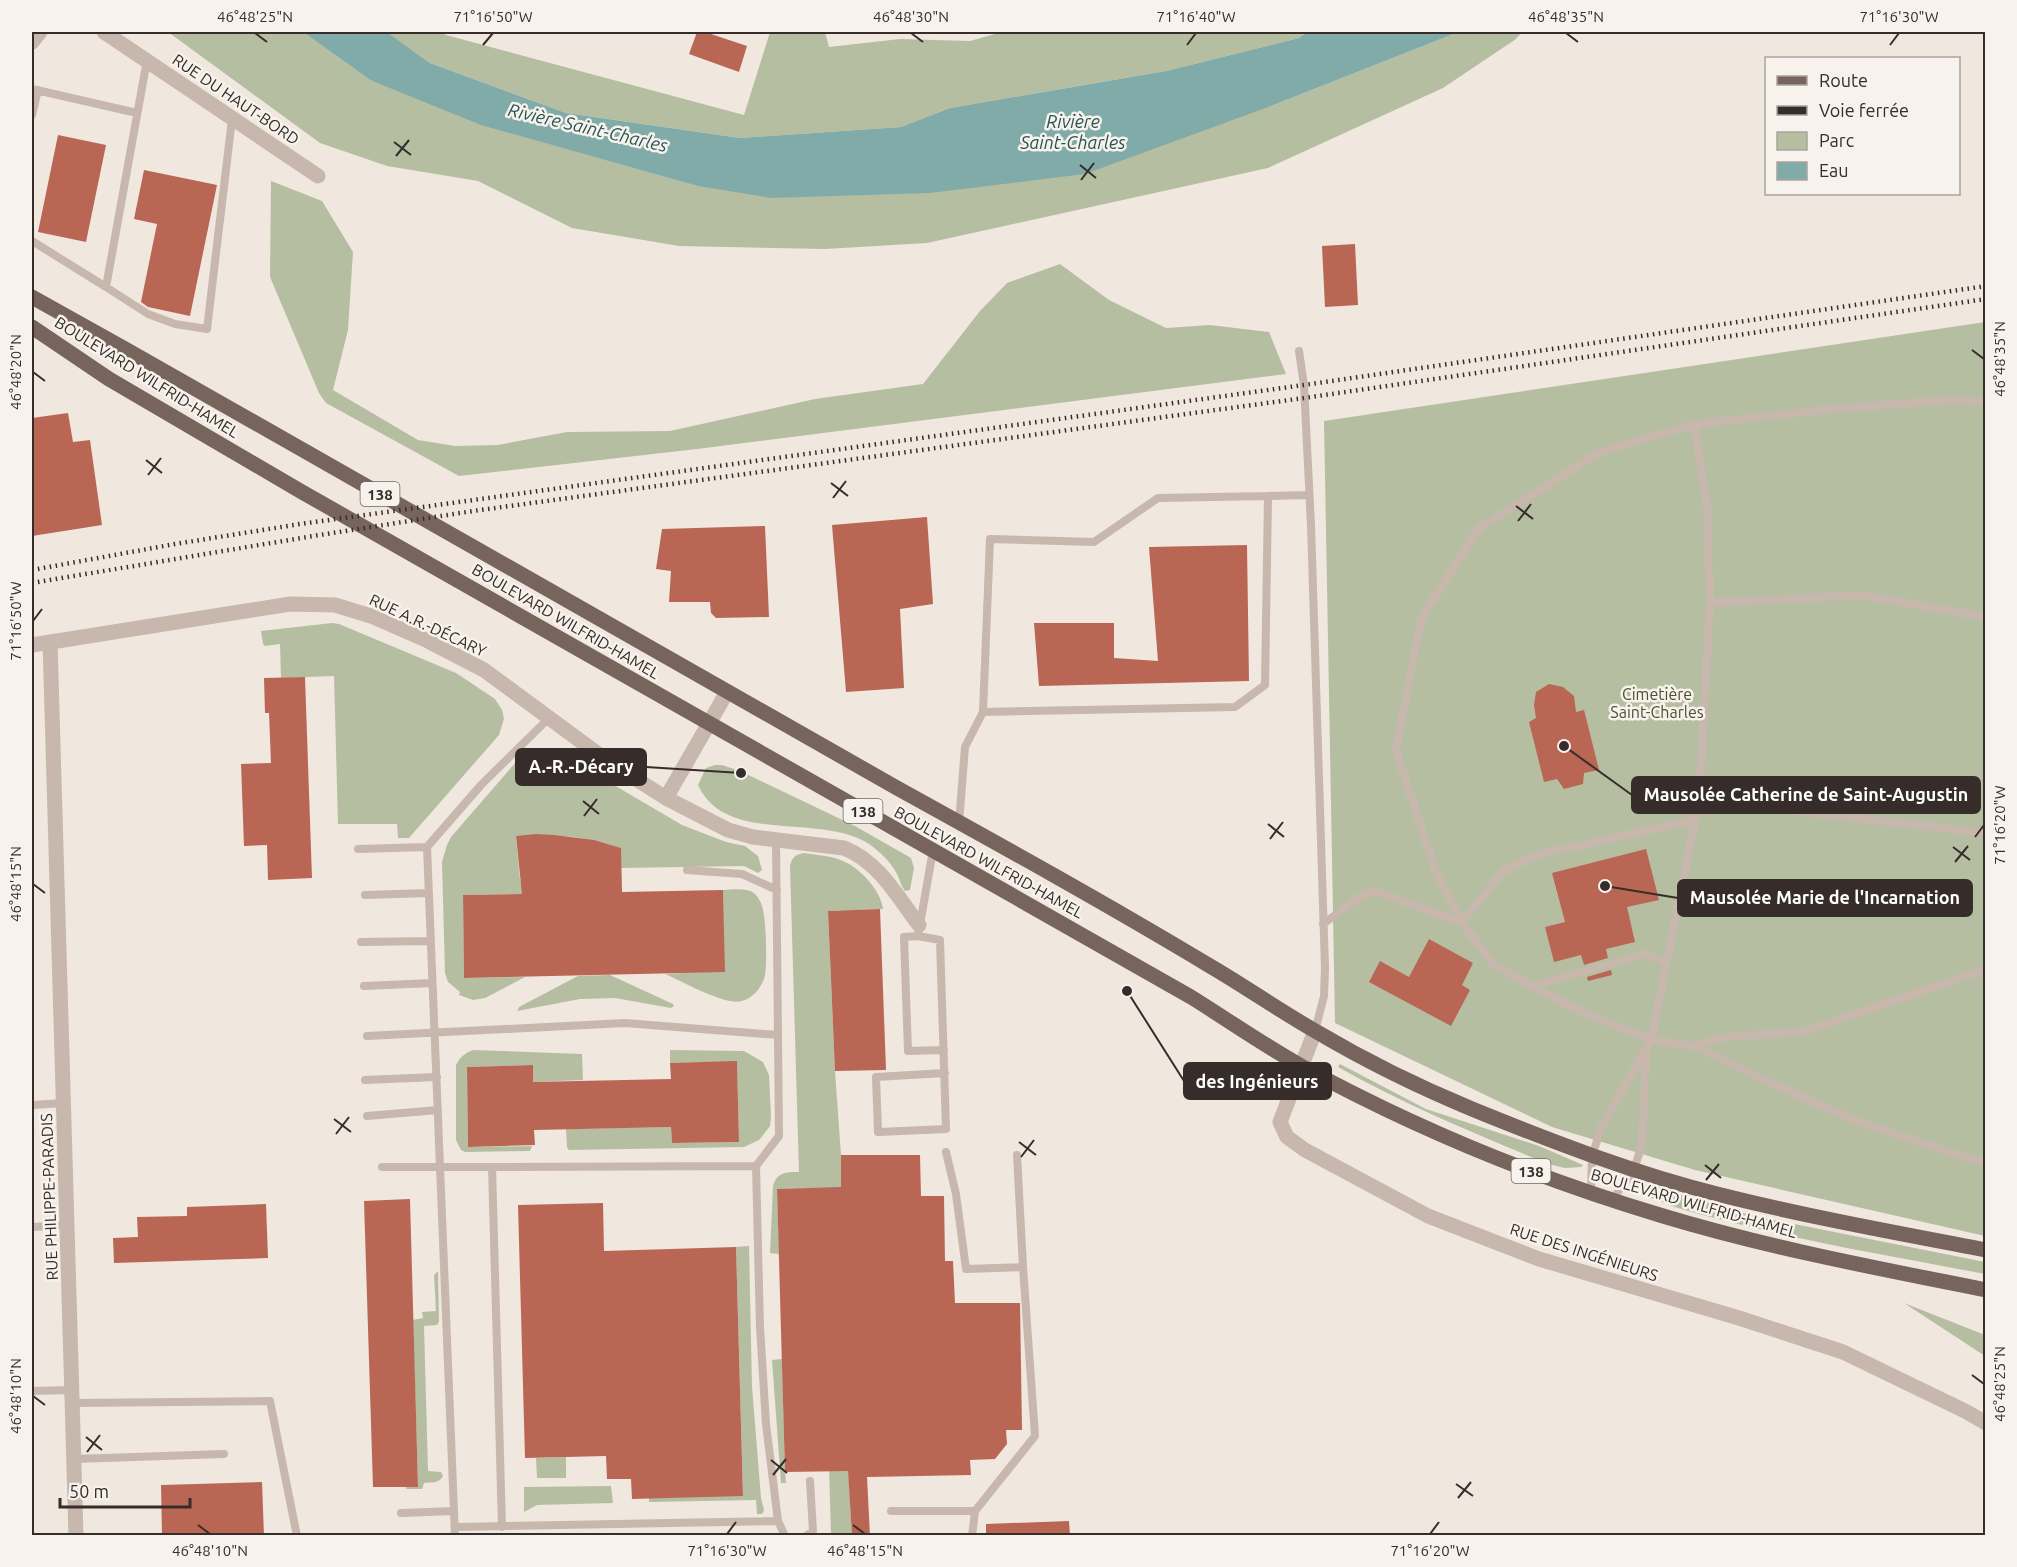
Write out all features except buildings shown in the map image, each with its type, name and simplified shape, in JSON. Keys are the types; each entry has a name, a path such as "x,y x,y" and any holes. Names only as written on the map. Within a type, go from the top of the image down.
{"main road":[{"name":"BOULEVARD WILFRID-HAMEL","path":"32,297 959,823 1209,966 1358,1055 1470,1108 1634,1170 1720,1195 1805,1215 1986,1250"},
{"name":"BOULEVARD WILFRID-HAMEL","path":"32,327 119,385 302,492 1191,997 1301,1066 1388,1110 1517,1166 1672,1219 1772,1246 1986,1290"}],"street":[{"path":"32,42 40,32"},
{"name":"RUE DU HAUT-BORD","path":"104,32 318,176"},
{"name":"RUE A.R.-DÉCARY","path":"32,645 290,604 334,605 371,616 428,641 484,670 609,762 666,798 728,830 753,837 844,848 857,853 878,871 918,931"},
{"name":"RUE PHILIPPE-PARADIS","path":"50,642 76,1536"},
{"path":"666,798 727,692"},
{"name":"RUE DES INGÉNIEURS","path":"1315,1031 1280,1122 1287,1137 1305,1150 1428,1216 1539,1259 1739,1318 1843,1352 1986,1423"}],"lane":[{"path":"106,288 147,60"},
{"path":"32,115 35,89 137,113"},
{"path":"32,241 148,314 175,324 207,329 232,117"},
{"path":"1299,351 1304,385 1311,525 1323,924 1324,996 1315,1031"},
{"path":"1986,402 1955,400 1853,407 1694,424 1598,453 1478,529 1421,619 1396,751 1436,872 1462,922 1494,965 1571,1007 1651,1040 1695,1046 1859,1122 1966,1158 1986,1162"},
{"path":"1591,1193 1592,1156 1602,1126 1651,1040 1699,800 1710,603 1707,506 1694,424"},
{"path":"959,823 965,747 983,712 990,539 1094,542 1158,498 1308,495"},
{"path":"983,712 1235,707 1265,685 1268,496"},
{"path":"1710,603 1861,596 1986,617"},
{"path":"549,718 481,785 427,847 455,1532 502,1527 778,1521"},
{"path":"1699,800 1986,833"},
{"path":"1462,922 1502,872 1535,855 1695,820"},
{"path":"776,840 779,1136 756,1166 760,1327 766,1424 778,1521 785,1536"},
{"path":"358,849 427,847"},
{"path":"918,931 933,850"},
{"path":"687,870 742,874 777,890"},
{"path":"1323,924 1361,896 1376,891 1462,922"},
{"path":"365,895 429,893"},
{"path":"944,1050 908,1051 904,937 918,931 939,940 944,1050 945,1073 946,1132 878,1132 876,1077 945,1073"},
{"path":"361,942 430,941"},
{"path":"1532,986 1645,954 1667,963"},
{"path":"1695,1046 1719,1038 1806,1032 1986,969"},
{"path":"364,986 432,982"},
{"path":"367,1036 625,1023 778,1035"},
{"path":"1612,1200 1634,1170 1642,1144 1646,1052"},
{"path":"365,1080 436,1077"},
{"path":"32,1105 64,1103"},
{"path":"367,1116 438,1110"},
{"path":"946,1152 957,1194 966,1269 1023,1267"},
{"path":"972,1536 975,1511 1035,1436 1017,1155"},
{"path":"382,1167 756,1166"},
{"path":"492,1167 502,1527"},
{"path":"32,1227 68,1225"},
{"path":"32,1391 73,1397 270,1401 297,1536"},
{"path":"74,1460 224,1454"},
{"path":"806,1536 813,1531 810,1481"},
{"path":"400,1513 454,1511"},
{"path":"891,1511 975,1511"}],"green space":[{"path":"168,32 303,32 370,80 698,186 1271,106 1457,32 1522,32 1516,39 1443,88 1268,168 927,243 825,249 679,246 572,228 478,181 387,166 320,143"},
{"path":"387,32 440,32 744,115 770,32 825,32 829,47 900,39 970,41 1002,32 1307,32 1299,38 1166,71 950,108 901,127 740,138 566,113 430,63"},
{"path":"271,181 322,201 353,252 348,330 333,390 418,440 455,446 498,445 567,432 670,431 815,399 923,384 980,311 1007,283 1060,264 1109,300 1166,328 1210,325 1269,332 1286,374 697,449 459,476 326,403 319,393 270,277"},
{"name":"Cimetière Saint-Charles","path":"1985,322 1985,1236 1695,1170 1552,1127 1335,1023 1324,421"},
{"path":"332,623 456,673 495,699 502,710 504,719 499,735 409,838 398,838 397,824 338,824 334,676 281,678 280,644 265,646 263,644 261,631"},
{"path":"545,749 564,757 566,754 682,825 726,842 745,846 758,856 762,870 758,873 744,866 621,868 620,848 607,844 556,835 516,837 520,880 528,894 463,895 464,978 525,977 485,998 473,1000 459,995 460,992 448,982 445,973 442,862 451,837 516,762 525,754"},
{"path":"715,765 740,771 855,826 911,858 914,868 910,890 905,891 895,870 869,844 848,835 825,830 751,822 730,815 711,804 698,785 706,768"},
{"path":"804,853 836,858 851,865 864,875 874,888 883,909 828,911 841,1155 846,1432 852,1535 831,1535 821,1188 777,1189 779,1254 770,1253 773,1186 780,1175 799,1172 790,866 794,857"},
{"path":"740,889 752,892 762,904 763,911 766,954 764,979 756,993 750,998 735,1002 704,992 665,974 724,971 723,890"},
{"path":"610,975 674,1006 671,1008 615,998 580,999 517,1011 519,1007 578,976"},
{"path":"473,1050 582,1054 583,1080 533,1082 533,1065 467,1067 468,1147 532,1146 530,1151 465,1152 461,1150 456,1140 456,1065 463,1056"},
{"path":"670,1050 744,1051 763,1062 769,1075 771,1117 770,1126 759,1140 744,1147 569,1150 566,1129 671,1127 672,1143 739,1142 737,1062 670,1063"},
{"path":"1340,1064 1426,1109 1539,1146 1583,1165 1565,1168 1548,1164 1363,1081 1338,1067"},
{"path":"1640,1183 1754,1216 1985,1262 1985,1274 1797,1238 1696,1213 1670,1205 1635,1189"},
{"path":"749,1246 752,1387 761,1498 764,1510 762,1514 757,1514 756,1500 649,1502 649,1498 743,1495 736,1247"},
{"path":"438,1271 439,1322 437,1325 424,1326 428,1471 441,1472 443,1476 437,1481 424,1483 422,1489 406,1489 406,1487 418,1487 413,1320 423,1318 422,1312 436,1311 434,1275"},
{"path":"1904,1303 1985,1335 1985,1356"},
{"path":"782,1359 786,1483 781,1483 772,1360"},
{"path":"566,1457 566,1478 537,1478 536,1458"},
{"path":"611,1486 613,1503 537,1505 524,1512 524,1487"}],"water":[{"name":"Rivière Saint-Charles","path":"303,32 387,32 430,63 566,113 740,138 901,127 950,108 1166,71 1299,38 1307,32 1457,32 1271,106 1085,174 930,193 771,198 698,186 481,125 370,80"}],"railway":[{"path":"32,570 300,524 1304,385 1986,286"},
{"path":"32,583 473,511 1304,398 1986,299"}],"place":[{"name":"Mausolée Catherine de Saint-Augustin","path":"1564,746"},
{"name":"A.-R.-Décary","path":"741,773"},
{"name":"Mausolée Marie de l'Incarnation","path":"1605,886"},
{"name":"des Ingénieurs","path":"1127,991"}]}
